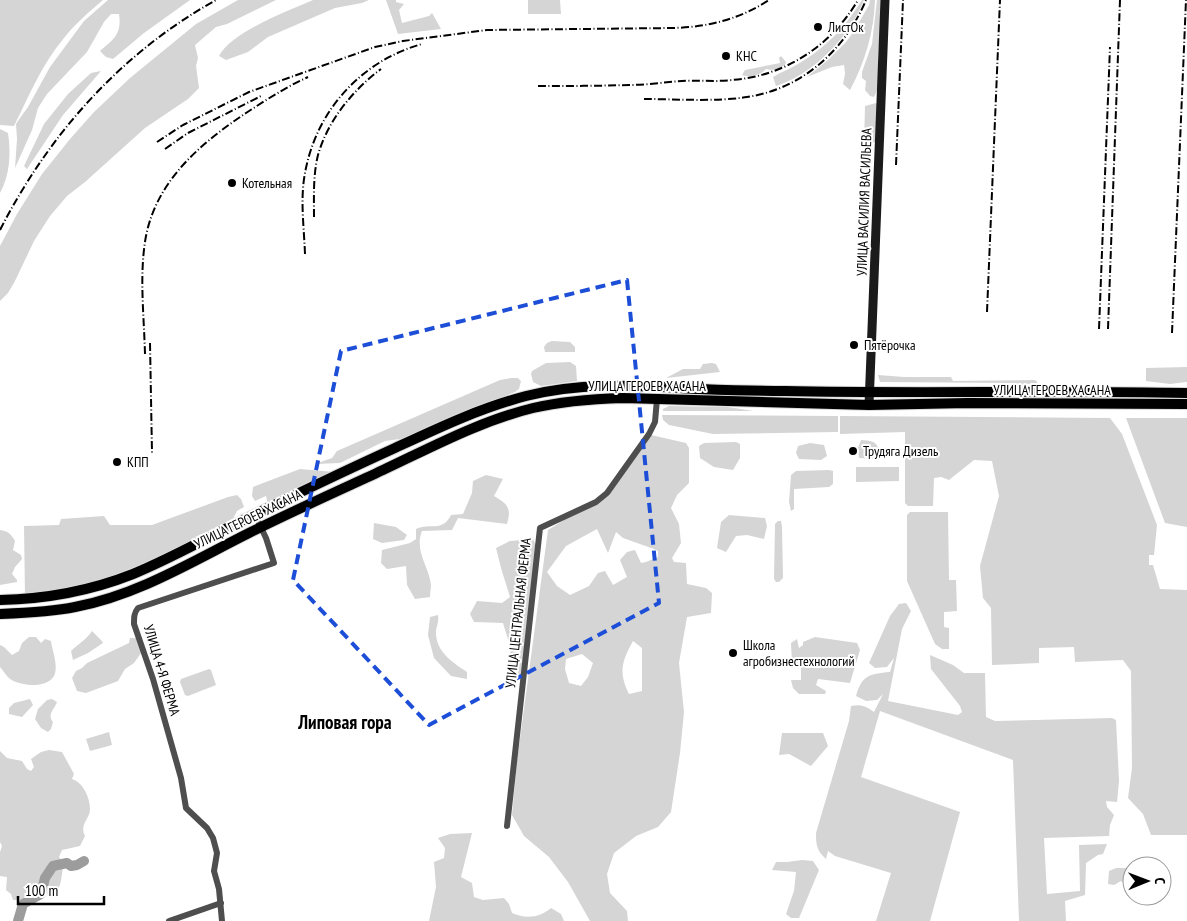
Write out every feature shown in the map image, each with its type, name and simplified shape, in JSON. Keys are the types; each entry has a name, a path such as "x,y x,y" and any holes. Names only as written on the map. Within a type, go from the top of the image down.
{"main road":[{"name":"УЛИЦА ВАСИЛИЯ ВАСИЛЬЕВА","path":"869,405 886,0"},
{"name":"УЛИЦА ГЕРОЕВ ХАСАНА","path":"0,600 43,598 72,593 134,574 349,469 472,413 530,395 559,389 594,386 651,386 870,393 1044,391 1187,393"},
{"name":"УЛИЦА ГЕРОЕВ ХАСАНА","path":"0,614 44,612 76,607 108,599 140,587 453,437 497,419 532,408 585,399 657,399 869,405 968,403 1187,404"}],"street":[{"name":"УЛИЦА ЦЕНТРАЛЬНАЯ ФЕРМА","path":"507,826 540,528 596,502 606,493 656,422 657,399"},
{"name":"УЛИЦА 4-Я ФЕРМА","path":"222,921 221,903 214,871 217,853 213,838 207,828 186,808 181,778 151,672 134,624 134,613 138,608 274,563 255,515"},
{"path":"169,921 221,903"}],"highlighted area":[{"path":"627,280 659,603 429,725 293,580 341,351"}],"shaded area":[{"path":"0,0 103,0 77,23 56,48 36,80 14,126 0,125"},
{"path":"108,0 190,0 144,33 113,59 106,57 100,51 113,39 118,31 119,14 111,14 104,22 87,52 47,94 38,108 32,130 15,168 16,124 28,107 50,67 84,21"},
{"path":"238,0 276,0 227,24 216,27 195,45 198,58 196,66 199,88 188,99 145,128 67,196 50,216 34,241 15,281 8,293 0,301 0,246 42,174 94,112 130,78 196,24"},
{"path":"313,0 369,0 335,8 268,37 248,52 226,60 219,56 225,47 247,31 275,16"},
{"path":"386,0 396,0 396,2 404,4 399,10 402,23 429,16 432,13 441,29 398,34"},
{"path":"528,0 560,0 561,14 528,14"},
{"path":"862,0 864,0 850,27 829,52 804,73 776,86 773,77 808,58 826,44 842,28"},
{"path":"870,0 875,0 871,35 860,69 850,90 843,84 844,65 832,67 807,77 846,42 869,5"},
{"path":"877,0 882,0 882,7 878,83 874,97 870,96 865,90 866,81 862,78 862,72 872,44"},
{"path":"781,56 786,62 780,68 774,70 766,69 755,75 742,75 745,70 780,63 779,58"},
{"path":"101,71 63,115 27,169 24,166 44,124 68,94 91,73"},
{"path":"876,103 878,107 875,142 864,144 865,106"},
{"path":"0,129 8,133 9,156 8,171 0,193"},
{"path":"552,341 570,342 575,347 575,352 545,352 544,347"},
{"path":"570,362 576,366 577,381 541,386 533,382 532,371 546,363"},
{"path":"703,364 716,364 720,372 666,378 683,369 700,369"},
{"path":"1187,367 1187,382 1170,384 1146,381 1146,368"},
{"path":"878,375 951,377 953,381 1034,380 1037,383 1017,385 1013,383 880,382"},
{"path":"518,378 521,381 519,389 515,392 407,438 385,441 340,463 315,464 332,458 337,451 500,380"},
{"path":"669,406 728,407 753,411 663,411 663,409"},
{"path":"662,415 838,416 838,432 713,434 669,425 663,420"},
{"path":"840,416 1110,418 1122,434 1157,525 1154,555 1149,555 1149,565 1153,565 1160,589 1187,590 1187,835 1151,835 1143,814 1128,798 1132,768 1131,671 1123,660 1075,662 1074,647 1039,648 1039,663 992,665 991,608 983,598 980,566 999,496 992,461 974,460 949,480 941,477 934,478 933,506 908,506 905,503 905,432 840,434"},
{"path":"1126,418 1187,418 1187,527 1165,523"},
{"path":"651,435 686,443 689,448 689,483 677,495 671,508 679,524 681,543 672,558 674,562 686,563 687,584 706,588 712,593 711,613 687,617 679,663 684,712 671,812 658,827 636,836 614,853 607,874 610,893 627,911 628,921 590,921 568,882 549,857 524,836 512,815 517,761 548,530 606,494","holes":["597,529 608,553 616,532 623,538 658,551 658,557 641,563 635,550 627,552 620,560 627,577 613,585 605,571 598,573 589,586 570,595 557,586 547,572 566,546","633,641 642,648 642,691 629,694 623,679 624,661","582,654 593,663 588,677 581,686 569,683 565,669 566,659"]},
{"path":"861,440 874,442 879,449 881,459 859,458 858,448"},
{"path":"736,442 740,444 740,458 733,470 714,467 700,458 699,446 704,443"},
{"path":"810,443 824,445 827,456 821,460 799,459 796,453 798,446"},
{"path":"856,467 899,467 899,481 856,482"},
{"path":"300,469 334,472 268,504 266,496 255,501 252,496 253,487"},
{"path":"796,471 833,471 833,484 829,487 794,489 794,509 791,511 789,502 791,475"},
{"path":"486,475 503,479 494,496 502,501 509,510 507,524 458,518 452,530 422,531 420,545 430,578 430,597 415,599 407,585 406,566 387,569 381,563 382,550 410,543 416,539 416,529 444,524 451,515 463,514 472,493 473,481"},
{"path":"237,495 244,507 237,511 233,519 157,557 118,574 98,580 65,589 25,596 24,526 59,525 61,519 104,516 110,525 152,525"},
{"path":"910,512 948,512 949,580 956,580 957,611 944,612 944,627 949,628 949,649 942,649 935,644 907,581 907,515"},
{"path":"729,515 765,518 767,526 764,539 747,535 736,536 726,552 717,548 721,522"},
{"path":"781,521 782,527 783,578 776,582 774,579 775,524"},
{"path":"374,523 396,527 407,535 404,540 382,543 373,539"},
{"path":"0,530 12,536 15,541 13,550 21,555 22,559 12,574 17,582 0,585"},
{"path":"533,539 536,546 521,678 518,680 512,679 510,646 503,623 474,622 470,614 477,601 502,603 510,597 496,548 510,541"},
{"path":"906,603 911,611 902,629 888,701 958,715 962,712 960,706 931,669 930,655 953,665 964,673 985,673 986,717 995,721 1112,718 1116,720 1119,781 1117,802 1106,801 1107,807 1114,815 1110,825 1109,836 1044,838 1047,894 1080,891 1079,845 1107,844 1103,854 1086,863 1085,895 1065,901 1066,921 1019,921 1013,760 880,711 861,777 960,812 930,921 876,921 891,873 835,856 828,851 826,859 819,850 816,833 849,721 851,706 863,706 874,712 883,694 877,700 866,701 856,696 858,689 867,677 890,672 894,658 887,667 875,668 869,663 890,616 899,604"},
{"path":"438,615 436,638 438,644 450,660 467,672 467,679 451,676 434,658 428,635 430,617"},
{"path":"92,631 103,643 73,660 71,651"},
{"path":"29,637 36,637 41,643 45,639 51,641 56,663 54,676 39,685 27,685 15,681 9,678 0,667 0,645 12,655 19,651 22,643"},
{"path":"815,637 857,643 860,650 850,683 818,679 816,685 826,691 825,694 799,694 793,688 791,680 801,680 801,663 792,663 791,643 797,639 799,648 803,645 803,642"},
{"path":"130,638 136,638 141,653 134,663 125,669 118,681 86,693 77,691 72,678 76,671 87,663 129,643"},
{"path":"209,669 216,685 188,696 185,695 180,682 181,679"},
{"path":"30,699 33,705 22,717 9,714 9,708 14,703"},
{"path":"52,699 57,702 51,714 53,722 48,732 41,728 35,719 38,709 47,700"},
{"path":"109,732 112,745 90,751 86,739"},
{"path":"782,733 823,733 828,746 811,766 789,754 779,755"},
{"path":"49,750 62,752 74,774 72,779 83,787 87,795 90,813 83,828 85,836 80,846 62,850 59,857 64,864 59,888 56,891 47,896 46,882 39,892 25,900 13,900 11,894 6,890 7,877 0,876 0,852 2,846 0,842 0,751 7,758 22,761 27,769 31,771 34,767 31,759 41,752"},
{"path":"472,833 461,877 472,883 474,897 483,900 504,898 509,904 512,913 522,916 537,916 551,908 561,914 564,921 429,921 436,887 434,862 444,858 445,848 438,838 450,834"},
{"path":"813,861 819,870 799,918 791,918 786,914 794,891 796,872 772,870 776,862"},
{"path":"1122,868 1122,882 1114,885 1108,884 1109,871"}],"waterway":[{"path":"18,921 23,904 41,894 45,878 53,866 67,863 71,866 84,861"}],"railway":[{"path":"0,230 19,195 41,161 91,99 149,45 181,21 216,0"},
{"path":"157,142 183,125 249,92 375,47 403,41 487,30 674,28 699,26 735,17 769,0"},
{"path":"538,86 636,85 682,81 726,81 752,77 788,65 805,56 834,31 858,0"},
{"path":"644,99 735,99 767,93 786,86 803,76 834,51 857,18 866,0"},
{"path":"896,165 903,0"},
{"path":"987,312 1000,0"},
{"path":"1108,329 1120,0"},
{"path":"1172,333 1186,0"},
{"path":"305,254 303,213 305,173 319,129 331,109 361,76 400,52 422,44"},
{"path":"1099,329 1110,47"},
{"path":"314,217 315,170 322,142 335,118 351,96 381,69"},
{"path":"145,354 142,295 144,250 152,216 160,197 183,165 213,137 261,103 308,77"},
{"path":"165,149 188,133 261,96"},
{"path":"150,343 152,453"}],"place":[{"name":"ЛистОк","path":"818,27"},
{"name":"КНС","path":"726,56"},
{"name":"Котельная","path":"232,183"},
{"name":"Пятёрочка","path":"854,345"},
{"name":"Трудяга Дизель","path":"853,451"},
{"name":"КПП","path":"117,462"},
{"name":"Школа агробизнестехнологий","path":"733,653"}],"district":[{"name":"Липовая гора","path":"345,722"}]}
